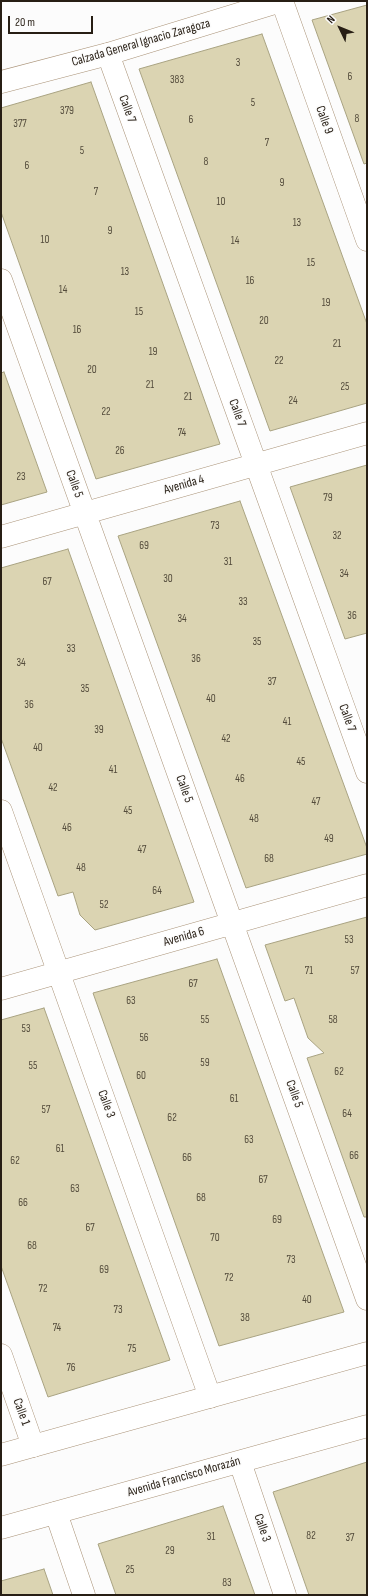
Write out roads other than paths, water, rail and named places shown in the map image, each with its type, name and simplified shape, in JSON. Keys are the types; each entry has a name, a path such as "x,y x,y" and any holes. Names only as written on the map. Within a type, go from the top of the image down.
{"street":[{"name":"Calzada General Ignacio Zaragoza","path":"1,82 108,54 281,1"},
{"name":"Calle 9","path":"281,1 367,240"},
{"name":"Calle 7","path":"108,54 367,772"},
{"name":"Calle 5","path":"1,280 367,1299"},
{"name":"Avenida 4","path":"1,537 367,433"},
{"name":"Calle 3","path":"1,811 210,1397"},
{"name":"Avenida 6","path":"1,989 367,885"},
{"path":"1,1455 367,1353"},
{"name":"Calle 1","path":"1,1356 33,1446"},
{"name":"Avenida Francisco Morazán","path":"1,1528 367,1426"},
{"name":"Calle 3","path":"240,1462 285,1595"},
{"path":"56,1513 84,1595"}]}
